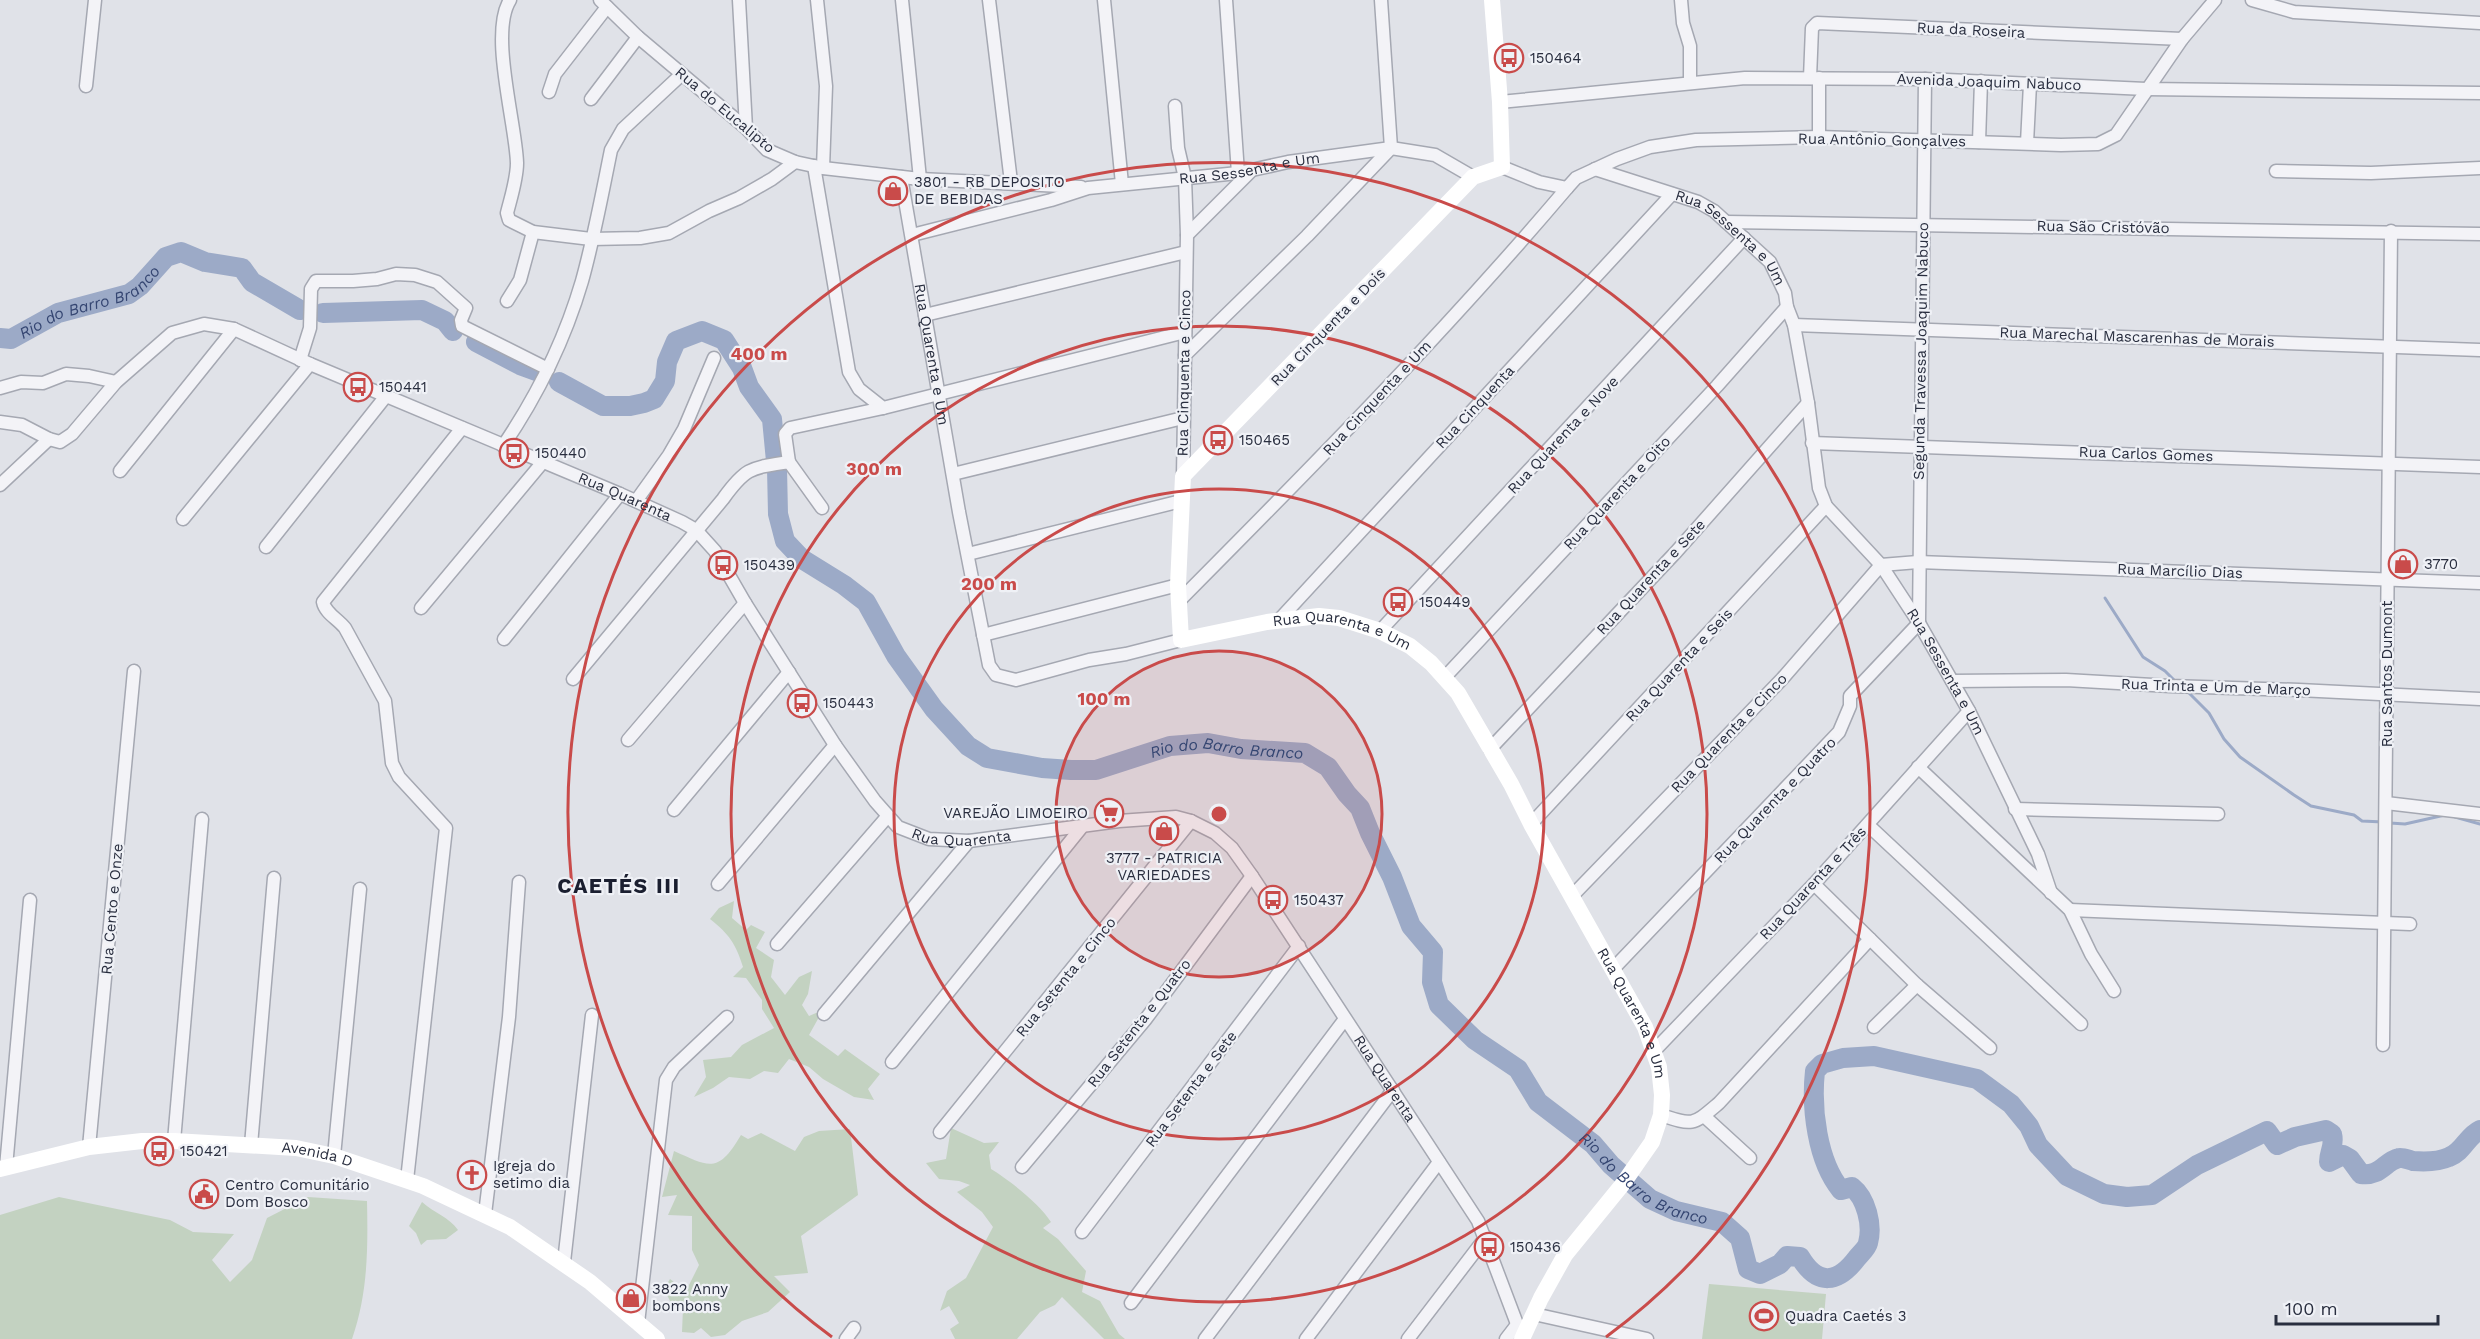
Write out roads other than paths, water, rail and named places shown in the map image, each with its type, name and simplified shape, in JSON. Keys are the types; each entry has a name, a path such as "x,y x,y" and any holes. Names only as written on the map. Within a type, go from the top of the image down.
{"street":[{"path":"86,86 95,0"},
{"path":"510,0 502,22 517,166 507,217 533,232 591,239 640,238 669,233 739,198 772,179 795,162"},
{"path":"739,0 746,128"},
{"path":"817,0 826,86 819,167 849,372 859,389 883,408"},
{"path":"902,0 920,179"},
{"path":"989,0 1011,183"},
{"path":"1104,0 1122,184"},
{"path":"1186,235 1244,173 1226,0"},
{"path":"1185,355 1307,236 1391,148 1381,0"},
{"path":"1492,0 1500,102 1502,167"},
{"path":"1682,0 1683,23 1690,46 1690,83"},
{"name":"Rua Antônio Gonçalves","path":"1595,169 1650,147 1674,142 1819,137 1924,142 2098,144 2116,135 2182,39 2215,0"},
{"path":"2252,0 2294,12 2480,23"},
{"path":"549,92 555,74 603,3"},
{"name":"Rua do Eucalipto","path":"603,3 638,38 746,128 767,150 795,162 920,179 1088,188"},
{"name":"Rua da Roseira","path":"1819,137 1812,28 1818,23 2182,39"},
{"path":"591,99 638,38"},
{"path":"503,446 527,410 548,369 581,282 611,150 623,129 682,74"},
{"name":"Avenida Joaquim Nabuco","path":"1500,102 1745,78 1925,79 2146,89 2480,93"},
{"name":"Segunda Travessa Joaquim Nabuco","path":"1919,623 1925,79"},
{"path":"1979,142 1981,81"},
{"path":"2027,143 2030,84"},
{"name":"Rua Cinquenta e Cinco","path":"1175,106 1178,148 1185,178 1186,235 1179,593 1181,640"},
{"name":"Rua Sessenta e Um","path":"912,235 1051,200 1088,188 1244,173 1288,162 1391,148 1435,155 1473,177"},
{"path":"1473,177 1502,167 1539,182 1567,188 1576,178 1595,169"},
{"path":"2276,171 2371,173 2480,168"},
{"name":"Rua Sessenta e Um","path":"1595,169 1698,202 1726,222 1770,262 1785,293 1787,307 1794,325 1808,403 1819,488 1826,506 1881,565 1919,623 1969,711 2038,854 2051,893 2070,910 2091,954 2114,991"},
{"name":"Rua Quarenta e Um","path":"901,177 938,394 983,635 989,665 996,675 1016,680 1213,632 1279,620 1319,616 1347,620 1380,630 1410,646 1445,676 1490,749 1645,1028 1659,1067 1662,1095 1661,1115 1652,1142 1622,1185 1565,1255 1521,1330"},
{"name":"Rua Cinquenta e Dois","path":"1183,476 1473,177"},
{"name":"Rua Cinquenta e Um","path":"1179,593 1350,428 1520,244 1567,188"},
{"name":"Rua Cinquenta","path":"1279,620 1672,194"},
{"name":"Rua São Cristóvão","path":"1726,222 2480,234"},
{"name":"Rua Santos Dumont","path":"2383,1046 2391,231"},
{"path":"507,301 520,280 533,232"},
{"name":"Rua Quarenta e Nove","path":"1380,630 1744,238"},
{"path":"925,315 1186,252"},
{"path":"183,519 305,362 310,328 311,289 316,281 367,280 404,274 426,278 445,287 465,306 467,309 461,320 462,326 548,369"},
{"name":"Rua Quarenta e Oito","path":"1445,676 1717,386 1787,307"},
{"name":"Rua Quarenta","path":"116,382 172,333 204,324 234,329 305,362 682,522 696,530 716,551 745,603 835,745 888,817 898,827 929,839 969,841 1152,817 1176,817 1191,821 1215,833 1232,848 1252,876 1478,1221 1521,1330"},
{"name":"Rua Marechal Mascarenhas de Morais","path":"1794,325 2480,350"},
{"path":"120,471 234,329"},
{"path":"822,508 789,462 785,434 790,428 883,408 1185,332"},
{"path":"636,501 669,455 684,429 714,358"},
{"path":"0,388 21,382 43,383 66,374 116,382 66,439 60,442 22,425 0,422"},
{"path":"266,547 386,396"},
{"name":"Rua Quarenta e Sete","path":"1490,749 1676,552 1808,403"},
{"path":"953,474 1183,418"},
{"path":"407,1180 446,828 399,777 392,763 385,701 345,628 337,617 326,610 323,602 462,428"},
{"path":"0,485 49,439"},
{"name":"Rua Carlos Gomes","path":"1812,443 2480,466"},
{"path":"573,679 738,477 756,468 789,462"},
{"path":"421,608 542,463"},
{"path":"504,639 620,494"},
{"path":"968,554 1181,501"},
{"name":"Rua Quarenta e Seis","path":"1531,824 1826,506"},
{"name":"Rua Marcílio Dias","path":"1881,565 1918,562 2480,583"},
{"name":"Rua Quarenta e Cinco","path":"1572,896 1782,679 1881,565"},
{"path":"983,635 1179,593"},
{"path":"628,740 745,603"},
{"name":"Rua Quarenta e Quatro","path":"1613,969 1839,732 1850,706 1850,696 1919,623"},
{"name":"Rua Cento e Onze","path":"89,1147 134,671"},
{"path":"674,810 789,672"},
{"name":"Rua Trinta e Um de Março","path":"1952,681 2067,680 2480,699"},
{"name":"Rua Quarenta e Três","path":"1654,1051 1814,884 1969,711"},
{"path":"718,884 835,745"},
{"path":"1918,766 2051,893"},
{"path":"2386,807 2480,814"},
{"path":"2015,809 2218,814"},
{"path":"777,944 888,817"},
{"path":"174,1141 202,819"},
{"name":"Rua Setenta e Cinco","path":"940,1132 1191,821"},
{"path":"1868,825 2081,1024"},
{"path":"892,1062 1081,828"},
{"path":"824,1014 969,841"},
{"name":"Rua Setenta e Quatro","path":"1022,1167 1145,1020 1252,876"},
{"path":"251,1145 274,878"},
{"path":"485,1214 510,1017 519,882"},
{"path":"1814,884 1917,985 1989,1048"},
{"path":"333,1156 360,889"},
{"path":"3,1168 30,900"},
{"path":"2070,910 2410,924"},
{"path":"1661,1115 1684,1122 1694,1122 1704,1116 1719,1103 1869,939"},
{"name":"Rua Setenta e Sete","path":"1082,1232 1299,946"},
{"path":"1874,1027 1917,985"},
{"path":"564,1262 592,1015"},
{"path":"638,1323 666,1080 674,1067 728,1017"},
{"path":"1131,1303 1346,1019"},
{"path":"1205,1339 1393,1090"},
{"path":"1704,1116 1750,1158"},
{"name":"Avenida D","path":"3,1168 89,1147 142,1141 296,1148 333,1156 407,1180 510,1227 564,1262 657,1339"},
{"path":"1306,1339 1439,1162"},
{"path":"1408,1339 1486,1237"},
{"path":"846,1339 854,1328"},
{"path":"1521,1330 1647,1339"}],"waterway":[{"name":"Rio do Barro Branco","path":"0,338 11,339 58,313 129,294 140,286 166,257 181,252 205,262 242,268 252,282 300,310"},
{"name":"Rio do Barro Branco","path":"323,313 422,310 445,321 453,331"},
{"name":"Rio do Barro Branco","path":"559,382 603,406 630,406 644,403 654,399 665,381 667,362 676,341 702,331 724,340 742,368 749,387 772,419 776,461"},
{"name":"Rio do Barro Branco","path":"476,342 520,365 542,373"},
{"name":"Rio do Barro Branco","path":"777,468 778,514 785,541 802,559 844,585 866,602 896,656 934,709 968,746 987,758 1042,768 1096,770 1170,746 1208,743 1241,749 1305,753 1328,767 1360,808 1392,877 1411,926 1433,952 1432,982 1439,1005 1475,1040 1518,1069 1538,1102 1593,1144 1611,1165 1650,1199 1676,1211 1722,1222 1740,1238 1748,1269 1760,1274 1780,1264 1787,1256 1800,1257 1807,1267 1821,1277 1835,1277 1843,1273 1867,1245 1870,1228 1865,1205 1852,1187 1841,1190 1826,1164 1817,1134 1814,1101 1815,1071 1822,1064 1843,1058 1874,1056 1977,1079 2011,1104 2029,1126 2038,1145 2067,1176 2104,1194 2127,1197 2152,1195 2197,1165 2267,1131 2277,1145 2295,1137 2326,1130 2332,1134 2333,1138 2329,1162 2343,1155 2350,1159 2361,1174 2368,1174 2378,1171 2399,1158 2427,1161 2449,1157 2458,1152 2480,1130"},
{"path":"2105,598 2143,657 2165,671 2176,682"},
{"path":"2188,692 2209,713 2224,739 2240,757 2294,795 2311,806 2354,815 2362,821 2383,822"},
{"path":"2390,823 2405,824 2445,815"},
{"path":"2455,817 2480,824"}],"place":[{"name":"150464","path":"1509,58"},
{"name":"3801 - RB DEPOSITO DE BEBIDAS","path":"893,191"},
{"name":"150441","path":"358,387"},
{"name":"150465","path":"1218,440"},
{"name":"150440","path":"514,453"},
{"name":"3770","path":"2403,564"},
{"name":"150439","path":"723,565"},
{"name":"150449","path":"1398,602"},
{"name":"150443","path":"802,703"},
{"name":"VAREJÃO LIMOEIRO","path":"1109,813"},
{"name":"3777 - PATRICIA VARIEDADES","path":"1164,831"},
{"name":"150437","path":"1273,900"},
{"name":"150421","path":"159,1151"},
{"name":"Igreja do setimo dia","path":"472,1175"},
{"name":"Centro Comunitário Dom Bosco","path":"204,1194"},
{"name":"150436","path":"1489,1247"},
{"name":"3822 Anny bombons","path":"631,1298"},
{"name":"Quadra Caetés 3","path":"1764,1316"}],"district":[{"name":"CAETÉS III","path":"619,886"}]}
